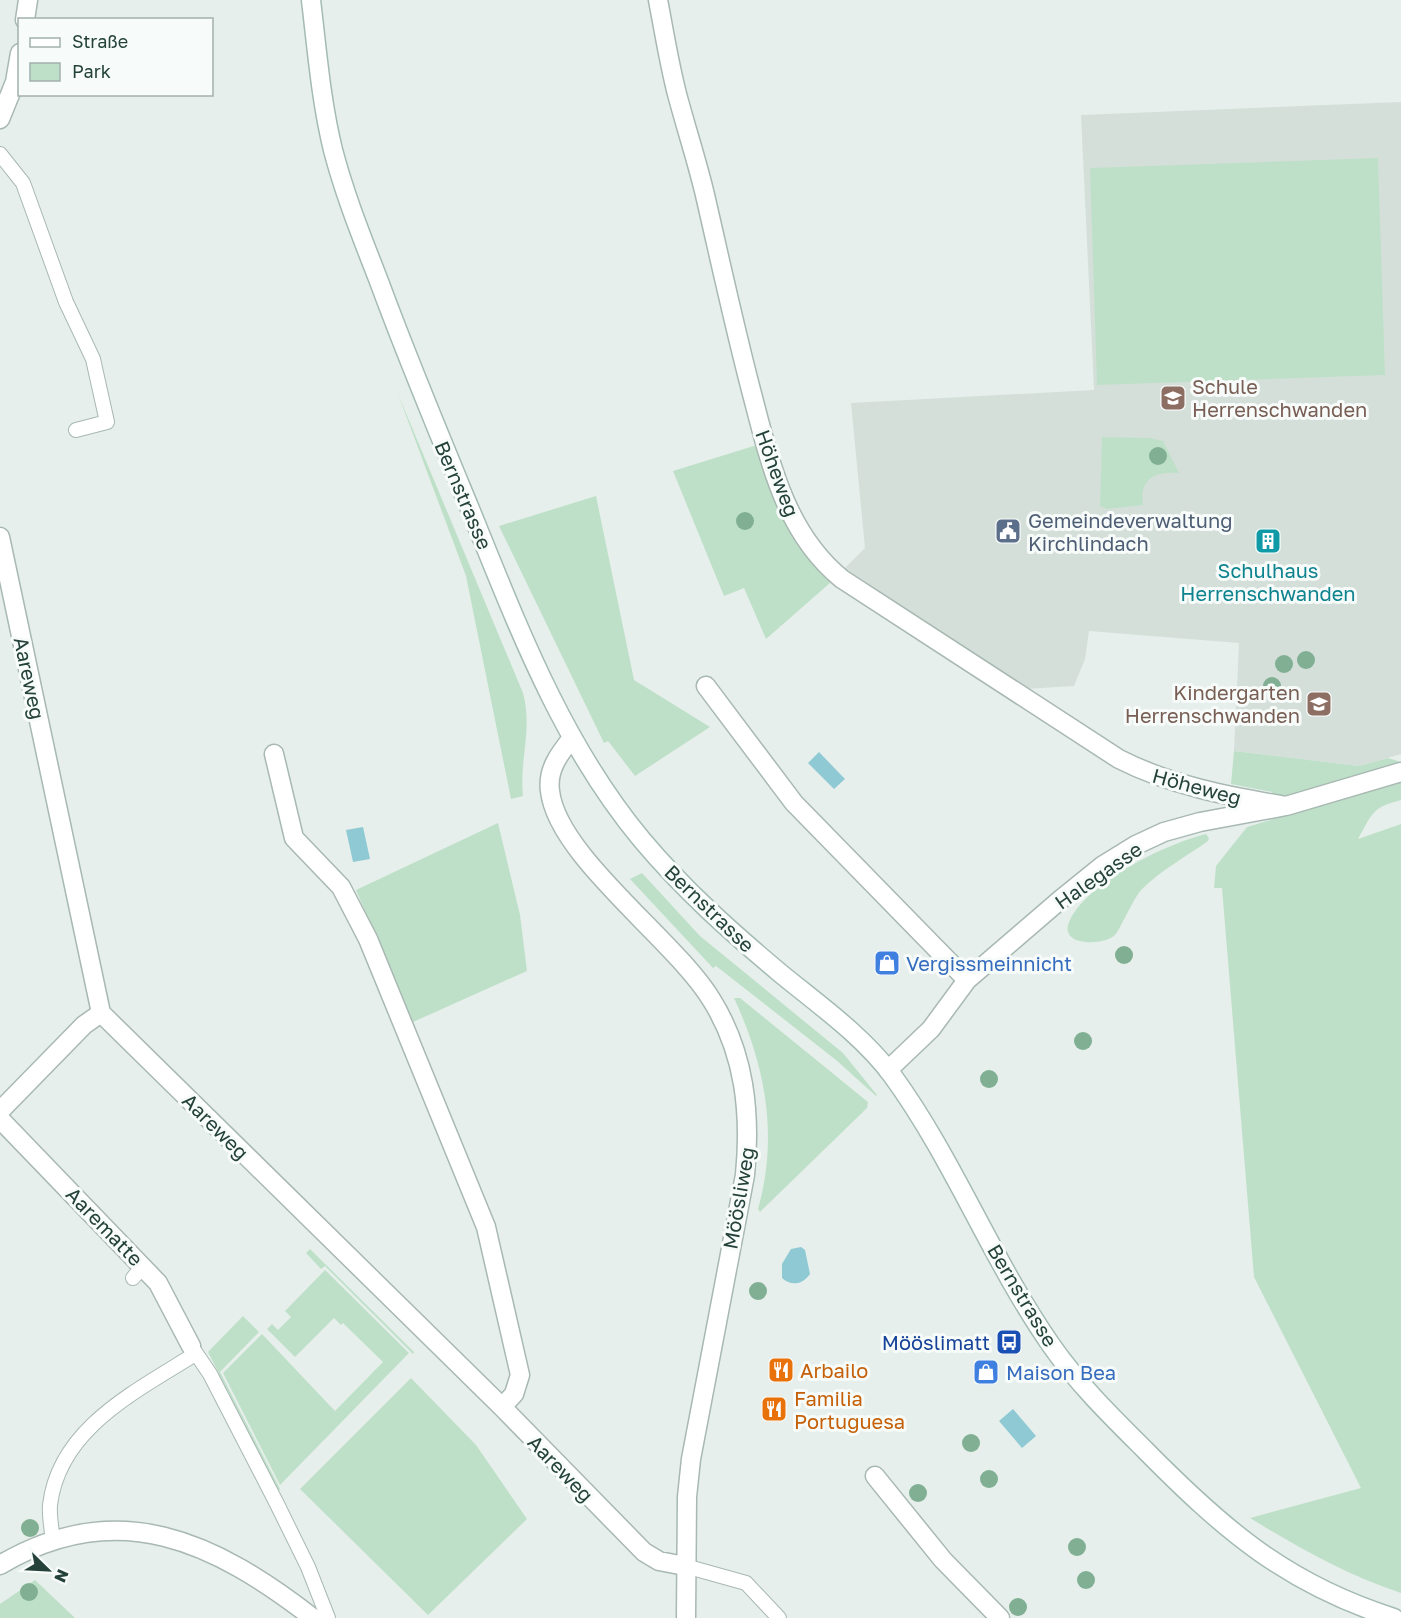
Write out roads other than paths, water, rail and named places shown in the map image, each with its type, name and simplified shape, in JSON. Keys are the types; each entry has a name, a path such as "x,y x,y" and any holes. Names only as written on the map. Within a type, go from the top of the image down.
{"street":[{"path":"25,18 28,0"},
{"name":"Bernstrasse","path":"311,0 322,97 333,150 349,203 417,382 527,647 572,738 603,789 640,838 697,902 857,1036 888,1070 927,1126 1049,1342 1098,1402 1199,1504 1251,1547 1297,1578 1354,1605 1394,1618"},
{"name":"Höheweg","path":"658,0 676,92 704,189 741,351 766,445 786,505 819,558 842,579 1119,759 1156,777 1191,788 1286,806"},
{"path":"0,119 12,90 18,62"},
{"name":"Aareweg","path":"0,537 101,1013 502,1407 644,1552 659,1561 685,1566"},
{"path":"706,686 794,803 967,980"},
{"name":"Möösliweg","path":"572,738 558,755 550,777 549,790 559,821 576,845 710,997 733,1043 747,1109 748,1139 745,1175 691,1459 685,1566 686,1618"},
{"path":"274,754 294,838 341,887 368,939 486,1227 520,1375 514,1394 502,1407"},
{"name":"Halegasse","path":"888,1070 931,1029 967,980 1102,866 1136,845 1164,832 1200,822 1286,806 1401,772"},
{"path":"0,1111 84,1025 101,1013"},
{"name":"Aarematte","path":"0,1119 138,1272 158,1283 193,1350"},
{"path":"875,1476 943,1560 1000,1618"},
{"path":"0,1565 53,1542 101,1532 148,1533 188,1542 251,1573 313,1618"}],"lane":[{"path":"0,154 23,183 66,302 93,358 106,422 76,430"},
{"path":"53,1542 51,1497 60,1469 73,1446 113,1407 193,1350 210,1374 276,1502 308,1567 328,1618"},
{"path":"685,1566 746,1583 779,1618"}],"water":[{"path":"819,752 845,779 834,789 808,763"},
{"path":"363,827 370,859 353,862 346,830"},
{"path":"801,1247 805,1250 810,1274 801,1282 790,1283 782,1278 782,1264 791,1249"},
{"path":"1013,1409 1036,1436 1022,1448 999,1421"}],"place":[{"name":"Schule Herrenschwanden","path":"1173,398"},
{"name":"Gemeindeverwaltung Kirchlindach","path":"1008,531"},
{"name":"Schulhaus Herrenschwanden","path":"1268,541"},
{"name":"Kindergarten Herrenschwanden","path":"1319,704"},
{"name":"Vergissmeinnicht","path":"887,963"},
{"name":"Mööslimatt","path":"1009,1342"},
{"name":"Arbailo","path":"781,1370"},
{"name":"Maison Bea","path":"986,1372"},
{"name":"Familia Portuguesa","path":"774,1409"}]}
